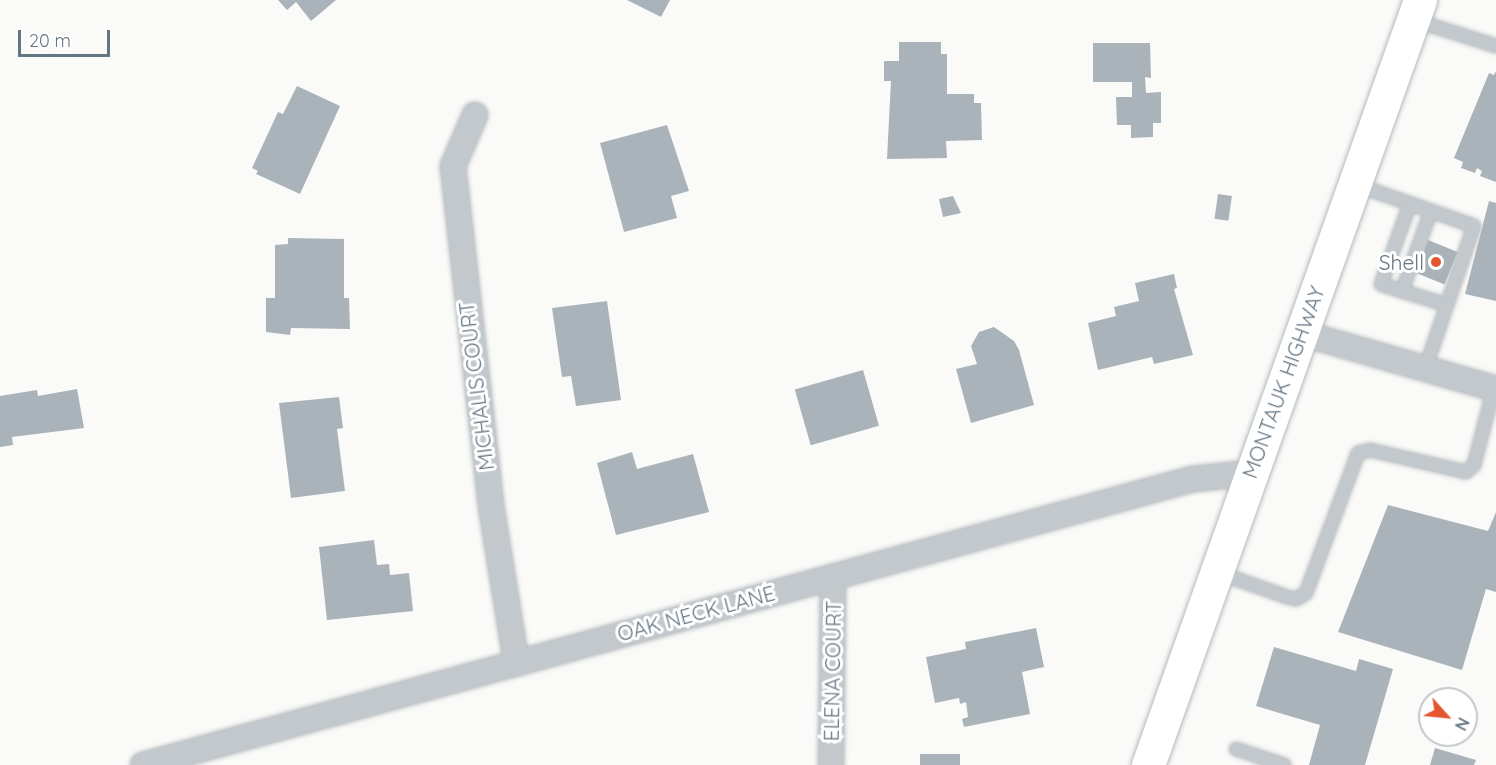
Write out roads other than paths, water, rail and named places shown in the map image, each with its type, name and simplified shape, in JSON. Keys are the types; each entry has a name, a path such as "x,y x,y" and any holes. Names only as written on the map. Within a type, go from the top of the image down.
{"main road":[{"name":"MONTAUK HIGHWAY","path":"1148,765 1417,10"}],"street":[{"name":"MICHALIS COURT","path":"475,115 453,166 492,512 516,660"},
{"path":"1301,333 1495,388"},
{"name":"OAK NECK LANE","path":"143,765 516,660 833,577 1193,478 1251,472"},
{"name":"ELENA COURT","path":"831,765 833,577"}],"lane":[{"path":"1417,10 1496,46"},
{"path":"1354,184 1474,226 1425,369"},
{"path":"1410,204 1381,284 1447,305"},
{"path":"1402,291 1431,211"},
{"path":"1215,572 1287,597 1296,599 1306,593 1358,453 1370,450 1466,472 1474,465 1495,388"},
{"path":"1236,749 1284,765"}],"place":[{"name":"Shell","path":"1436,262"}]}
